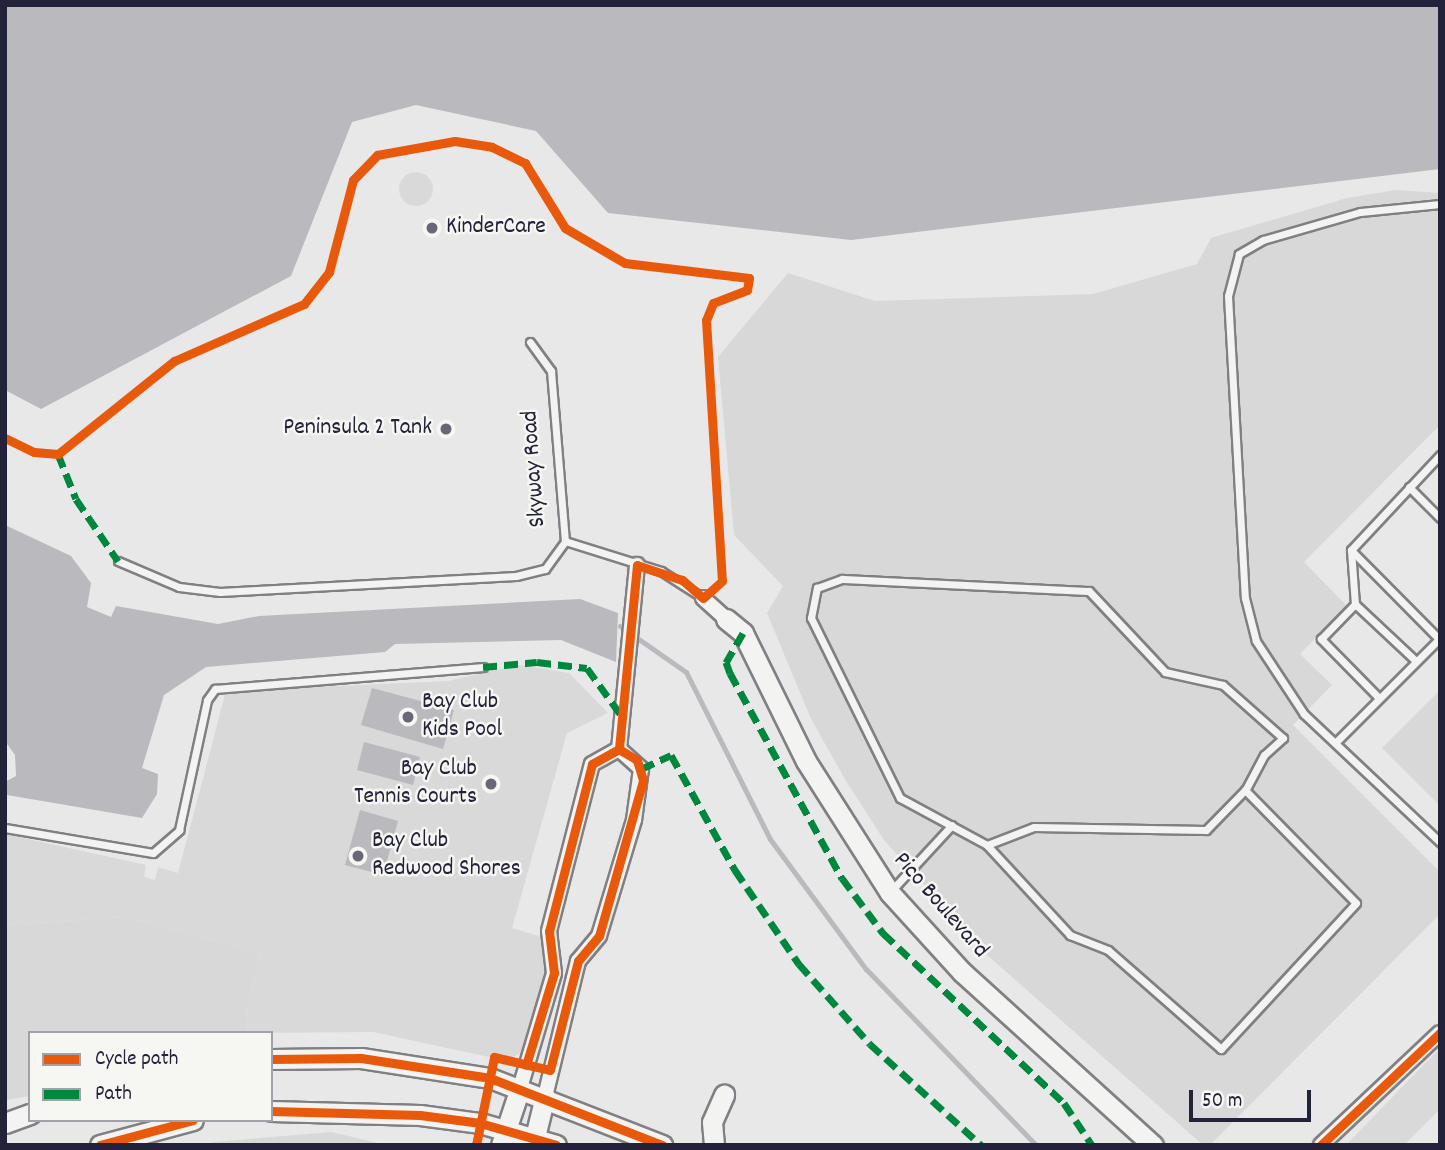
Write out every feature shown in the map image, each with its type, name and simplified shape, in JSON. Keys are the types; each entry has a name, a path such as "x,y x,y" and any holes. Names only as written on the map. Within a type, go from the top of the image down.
{"main road":[{"name":"Pico Boulevard","path":"726,619 743,633 806,761 890,893 962,972 1153,1145"},
{"path":"273,1059 360,1058 520,1088 662,1145"},
{"path":"503,1137 520,1088"},
{"path":"715,1145 712,1122 724,1095"},
{"path":"534,1141 545,1096"},
{"path":"273,1111 355,1110 556,1145"},
{"path":"5,1123 28,1115"},
{"path":"100,1145 186,1122"}],"street":[{"path":"620,748 637,565"},
{"name":"Skyway Road","path":"703,598 726,619"},
{"path":"520,1088 554,973 549,931 592,764 620,748"},
{"path":"545,1096 578,961 599,936 637,807 641,769 620,748"},
{"path":"1321,1145 1440,1032"}],"lane":[{"path":"1440,204 1360,212 1263,240 1240,254 1228,278 1249,621 1274,676 1440,842"},
{"name":"Skyway Road","path":"530,342 551,372 565,541 682,580 703,598"},
{"path":"1416,661 1355,604 1351,550 1440,455"},
{"path":"1409,487 1440,518"},
{"path":"118,561 179,587 220,592 516,576 545,569 565,541"},
{"path":"1337,741 1440,638 1351,550"},
{"path":"987,845 1034,827 1206,830 1245,790 1264,755 1283,738 1223,685 1165,672 1089,591 829,581 817,588 811,618 865,734 900,798 987,845 1070,935 1108,950 1221,1049 1356,903 1245,790"},
{"path":"1355,604 1321,639 1378,698"},
{"path":"5,828 153,853 179,830 207,700 215,689 483,667"},
{"path":"890,893 952,825"}],"shaded area":[{"path":"5,5 1440,5 1440,169 851,240 608,213 536,131 416,105 352,122 291,276 41,409 5,390"},
{"path":"416,172 428,177 433,189 428,201 416,206 404,201 399,189 404,177"},
{"path":"1396,190 1440,193 1440,425 1304,562 1347,606 1300,654 1332,685 1293,725 1440,872 1440,914 1210,1145 1203,1145 987,955 884,840 846,781 811,719 767,613 783,586 734,535 718,357 788,273 875,301 1093,294 1197,264 1211,238 1347,198"},
{"path":"5,525 71,556 91,583 87,607 111,617 116,606 218,624 259,616 580,599 618,613 616,662 561,640 395,644 385,652 206,667 164,695 142,768 158,774 157,794 142,818 7,795 5,782 16,776 15,755 5,741"},
{"name":"Bay Club Redwood Shores","path":"519,665 569,673 608,713 567,733 512,928 539,936 549,955 525,1051 503,1060 373,1032 248,1031 246,1012 261,953 124,917 5,925 5,834 146,865 144,877 155,880 158,867 178,873 226,691 448,681"},
{"name":"Bay Club Kids Pool","path":"372,688 454,710 443,749 361,725"},
{"path":"1440,690 1440,806 1382,748"},
{"path":"364,742 420,757 413,785 357,770"},
{"path":"360,810 398,821 383,875 345,865"},
{"path":"124,917 261,953 246,1012 248,1031 28,1031 28,1096 5,1100 5,925"},
{"path":"1440,1048 1440,1109 1404,1145 1346,1145"},
{"path":"331,1132 387,1145 204,1145 214,1142"}],"waterway":[{"path":"620,626 686,672 770,839 866,969 1036,1145"}],"marked path":[{"path":"58,454 76,499 118,561"},
{"path":"743,633 726,662 730,673 842,878 883,933 1064,1103 1092,1145"},
{"path":"483,667 537,662 587,668 621,715"},
{"path":"641,769 671,755 735,870 799,964 870,1044 981,1145"}],"cycle path":[{"path":"5,438 34,452 58,454 174,361 304,304 329,272 353,180 377,155 455,141 492,147 525,163 565,228 625,263 749,278 747,290 713,303 706,320 722,581 703,598 682,580 637,565 619,749"},
{"path":"476,1145 494,1057 550,1070 578,961 599,936 643,780 637,760 619,749 592,764 549,931 554,973 526,1065"},
{"path":"1321,1145 1440,1033"},
{"path":"273,1059 361,1058 490,1078 662,1145"},
{"path":"273,1111 420,1115 480,1123 556,1145"},
{"path":"100,1145 186,1122"}],"place":[{"name":"KinderCare","path":"432,228"},
{"name":"Peninsula 2 Tank","path":"446,429"},
{"name":"Bay Club Kids Pool","path":"408,717"},
{"name":"Bay Club Tennis Courts","path":"491,784"},
{"name":"Bay Club Redwood Shores","path":"358,856"}]}
